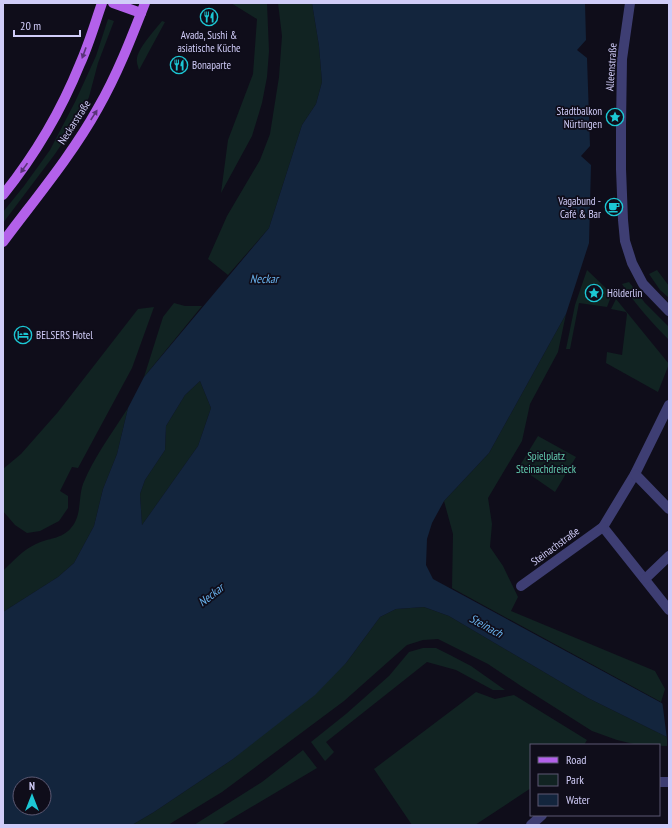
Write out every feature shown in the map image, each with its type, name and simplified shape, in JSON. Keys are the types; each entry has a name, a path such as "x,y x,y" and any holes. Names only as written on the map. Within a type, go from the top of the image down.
{"main road":[{"name":"Neckarstraße","path":"3,195 36,151 62,105 81,63 102,3"},
{"path":"113,3 141,13"},
{"name":"Neckarstraße","path":"3,242 72,148 98,109 116,73 145,3"}],"street":[{"name":"Alleenstraße","path":"630,3 622,59 621,184 625,241 632,263 642,284 669,311"},
{"name":"Steinachstraße","path":"521,586 603,527 635,474 669,405"},
{"path":"635,474 669,509"},
{"path":"603,527 669,610"},
{"path":"645,579 669,556"},
{"path":"531,825 541,816"}],"green space":[{"path":"231,3 267,3 269,51 267,77 262,103 252,136 221,193 228,140 253,74 257,19"},
{"path":"278,3 312,3 319,46 322,82 316,104 302,125 269,228 228,275 208,259 227,216 260,160 270,134 279,77 282,36"},
{"path":"108,19 114,21 98,63 89,97 79,118 55,154 3,223 3,212 50,150 75,102 96,56"},
{"path":"162,21 165,22 139,70 137,61 138,54"},
{"path":"587,270 612,294 607,307 579,303 570,349 566,349 575,305"},
{"path":"657,270 669,286 669,298 660,290 649,274"},
{"path":"629,282 645,303 669,327 669,340 644,314 622,284"},
{"path":"616,299 669,364 658,392 606,363 607,352 622,355 627,314 626,312 611,309"},
{"path":"174,303 185,306 202,306 144,377 163,317"},
{"path":"154,307 132,368 78,468 72,467 60,491 68,496 68,508 59,521 40,531 27,533 15,525 3,511 3,469 21,454 58,412 138,309"},
{"path":"566,314 558,352 530,404 522,441 488,498 492,524 490,547 503,566 518,597 511,611 655,671 665,689 661,702 452,588 453,534 444,501 489,453"},
{"path":"200,381 211,408 198,446 142,525 140,494 145,480 165,450 166,426 185,395"},
{"path":"128,408 117,454 103,489 94,526 74,563 58,577 3,612 3,571 31,546 59,536 71,528 77,518 83,484 87,474"},
{"name":"Spielplatz Steinachdreieck","path":"538,436 576,457 555,492 519,467"},
{"path":"424,607 449,616 588,698 667,737 667,746 660,746 660,744 634,744 592,731 488,664 438,639 423,640 407,645 344,701 222,792 168,825 132,825 233,759 346,663 380,617 396,609"},
{"path":"423,648 436,648 450,655 471,666 505,690 493,690 456,670 427,662 326,742 334,752 325,761 311,742 346,714 389,676 409,652"},
{"path":"476,692 495,699 514,695 587,740 585,744 530,744 530,789 475,825 412,825 374,769"},
{"path":"303,750 317,768 221,825 194,825 262,782"}],"water":[{"path":"312,3 585,3 586,40 577,50 587,58 590,146 581,156 591,165 589,243 566,314 489,453 444,501 432,523 427,539 426,565 433,579 669,707 669,738 588,698 449,616 424,607 396,609 380,617 346,663 315,695 233,759 132,825 3,825 3,612 58,577 74,563 94,526 103,489 117,454 128,408 144,377 269,228 302,125 316,104 322,82 319,46","holes":["200,381 211,408 198,446 142,525 140,494 145,480 165,450 166,426 185,395"]}],"pier":[{"path":"662,700 669,705 669,740 667,739"}],"place":[{"name":"Avada, Sushi & asiatische Küche","path":"209,17"},
{"name":"Bonaparte","path":"179,65"},
{"name":"Stadtbalkon Nürtingen","path":"615,117"},
{"name":"Vagabund - Café & Bar","path":"614,207"},
{"name":"Hölderlin","path":"594,293"},
{"name":"BELSERS Hotel","path":"23,335"}],"water label":[{"name":"Neckar","path":"264,279"},
{"name":"Neckar","path":"211,595"},
{"name":"Steinach","path":"486,626"}]}
